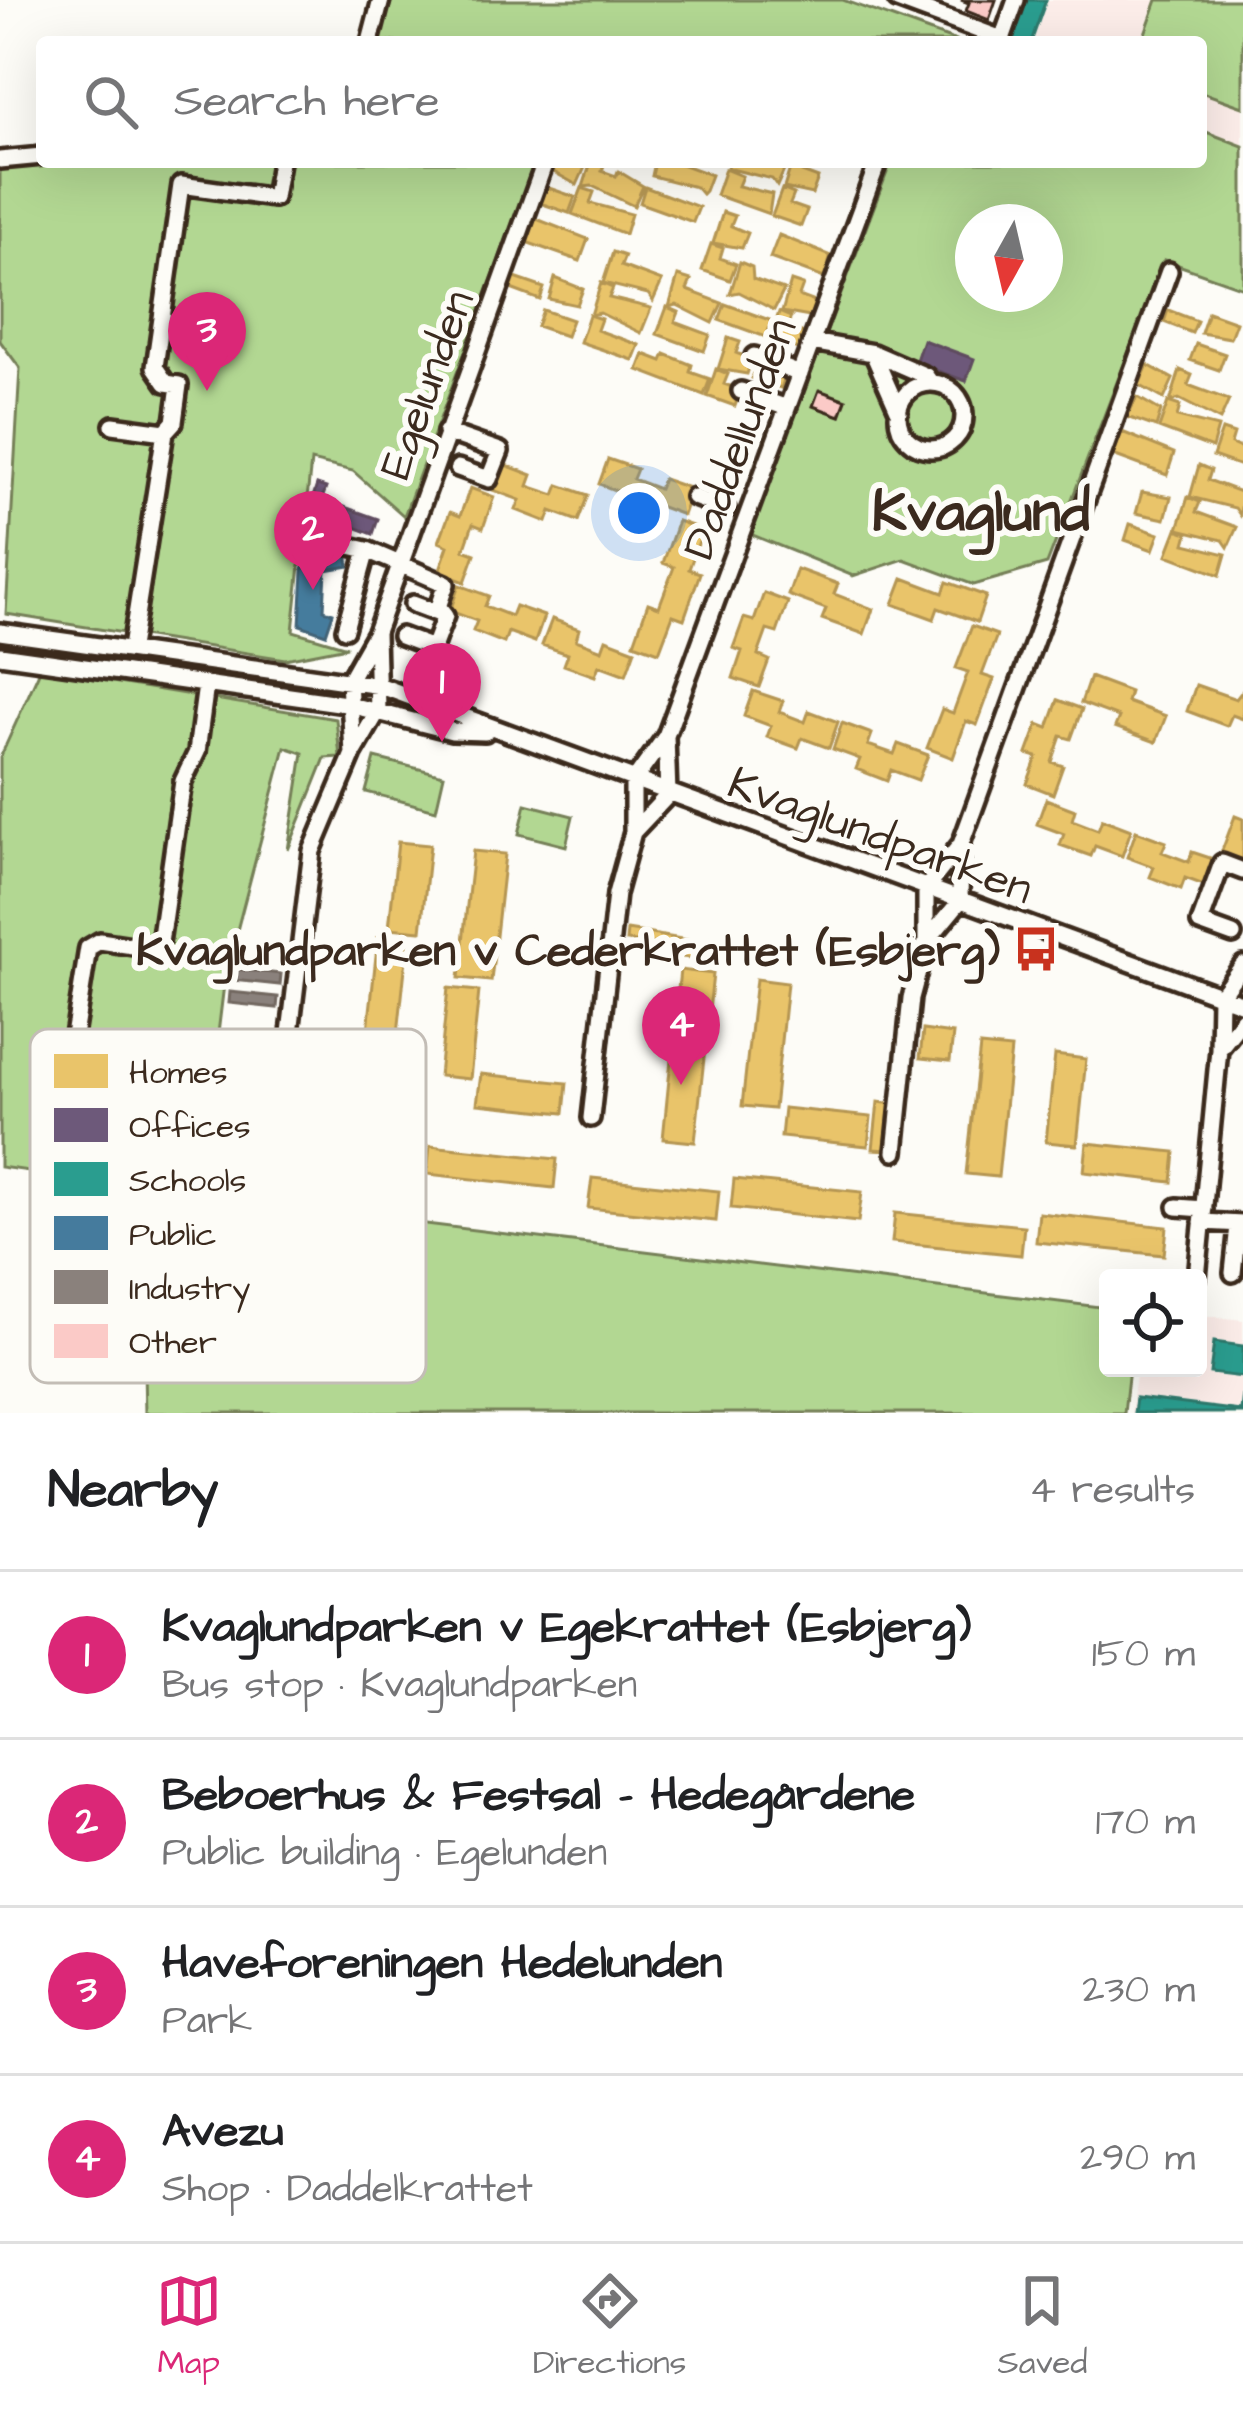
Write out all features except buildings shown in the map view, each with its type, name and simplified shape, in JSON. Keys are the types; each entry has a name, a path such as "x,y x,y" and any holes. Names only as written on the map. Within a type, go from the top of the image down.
{"street":[{"path":"372,36 381,0"},
{"path":"1003,36 1016,0"},
{"path":"906,2 994,36"},
{"path":"0,160 36,157"},
{"path":"130,648 165,432 174,422 179,385 166,383 155,368 181,185 274,198 279,168"},
{"name":"Egelunden","path":"352,754 346,704 349,680 376,632 542,168"},
{"name":"Daddellunden","path":"633,782 666,736 876,168"},
{"path":"895,1153 911,998 926,943 926,888 961,844 1169,271"},
{"path":"812,342 872,353 926,376 931,383"},
{"path":"872,353 899,412 904,435 916,445 941,448 955,439 964,424 963,407 947,387 931,383 909,392 899,412"},
{"path":"754,356 800,374"},
{"path":"741,391 787,408"},
{"path":"113,425 165,432"},
{"path":"446,432 500,451 489,479 458,468"},
{"path":"694,497 726,509"},
{"path":"324,540 367,550 446,584 438,607 445,616"},
{"path":"345,629 367,550"},
{"path":"413,604 445,616"},
{"path":"401,636 433,648 445,616"},
{"name":"Kvaglundparken","path":"0,632 381,686 494,733 1243,1004"},
{"name":"Egelunden","path":"376,632 379,711"},
{"name":"Kvaglundparken","path":"0,655 346,704 452,730 494,733"},
{"path":"75,1029 88,948 100,941 159,950 183,781 197,752 206,685"},
{"path":"290,1029 312,851 352,754 379,711"},
{"name":"Daddellunden","path":"666,736 668,795"},
{"path":"590,1118 616,894 633,832 633,782"},
{"path":"633,832 668,795"},
{"path":"926,943 960,901 961,844"},
{"path":"1233,935 1200,923 1222,863 1243,871"},
{"path":"1198,1269 1220,995 1243,964"},
{"path":"1219,1048 1243,1019"},
{"path":"1177,1207 1240,1224 1233,1274"}],"shaded area":[{"path":"1046,0 1243,0 1243,146 1207,132 1207,36 1033,36"},
{"path":"1207,1316 1243,1320 1243,1413 1131,1413 1136,1377 1207,1377"}],"green space":[{"path":"391,0 843,0 942,36 379,36"},
{"path":"1157,0 1243,0 1243,107 1207,94 1207,36 1144,36"},
{"path":"1207,132 1243,146 1243,288 1164,260 1047,564 974,585 904,559 853,576 750,534 889,168 1207,168"},
{"path":"0,165 533,168 404,516 353,471 311,461 293,631 347,647 285,659 6,614 20,368 0,341"},
{"path":"40,670 336,719 340,757 325,758 288,850 303,753 285,747 225,976 219,1029 30,1029 30,1171 0,1167 0,758"},
{"path":"375,758 444,775 436,810 366,792"},
{"path":"526,804 573,816 566,846 519,834"},
{"path":"426,1224 1099,1307 1099,1377 1128,1377 1124,1413 145,1413 144,1383 426,1383"}],"place":[{"name":"Haveforeningen Hedelunden","path":"207,391"},
{"name":"Beboerhus & Festsal - Hedegårdene","path":"313,590"},
{"name":"Kvaglundparken v Egekrattet (Esbjerg)","path":"442,742"},
{"name":"Kvaglundparken v Cederkrattet (Esbjerg)","path":"1036,949"},
{"name":"Avezu","path":"681,1085"}],"district":[{"name":"Kvaglund","path":"981,510"}]}
